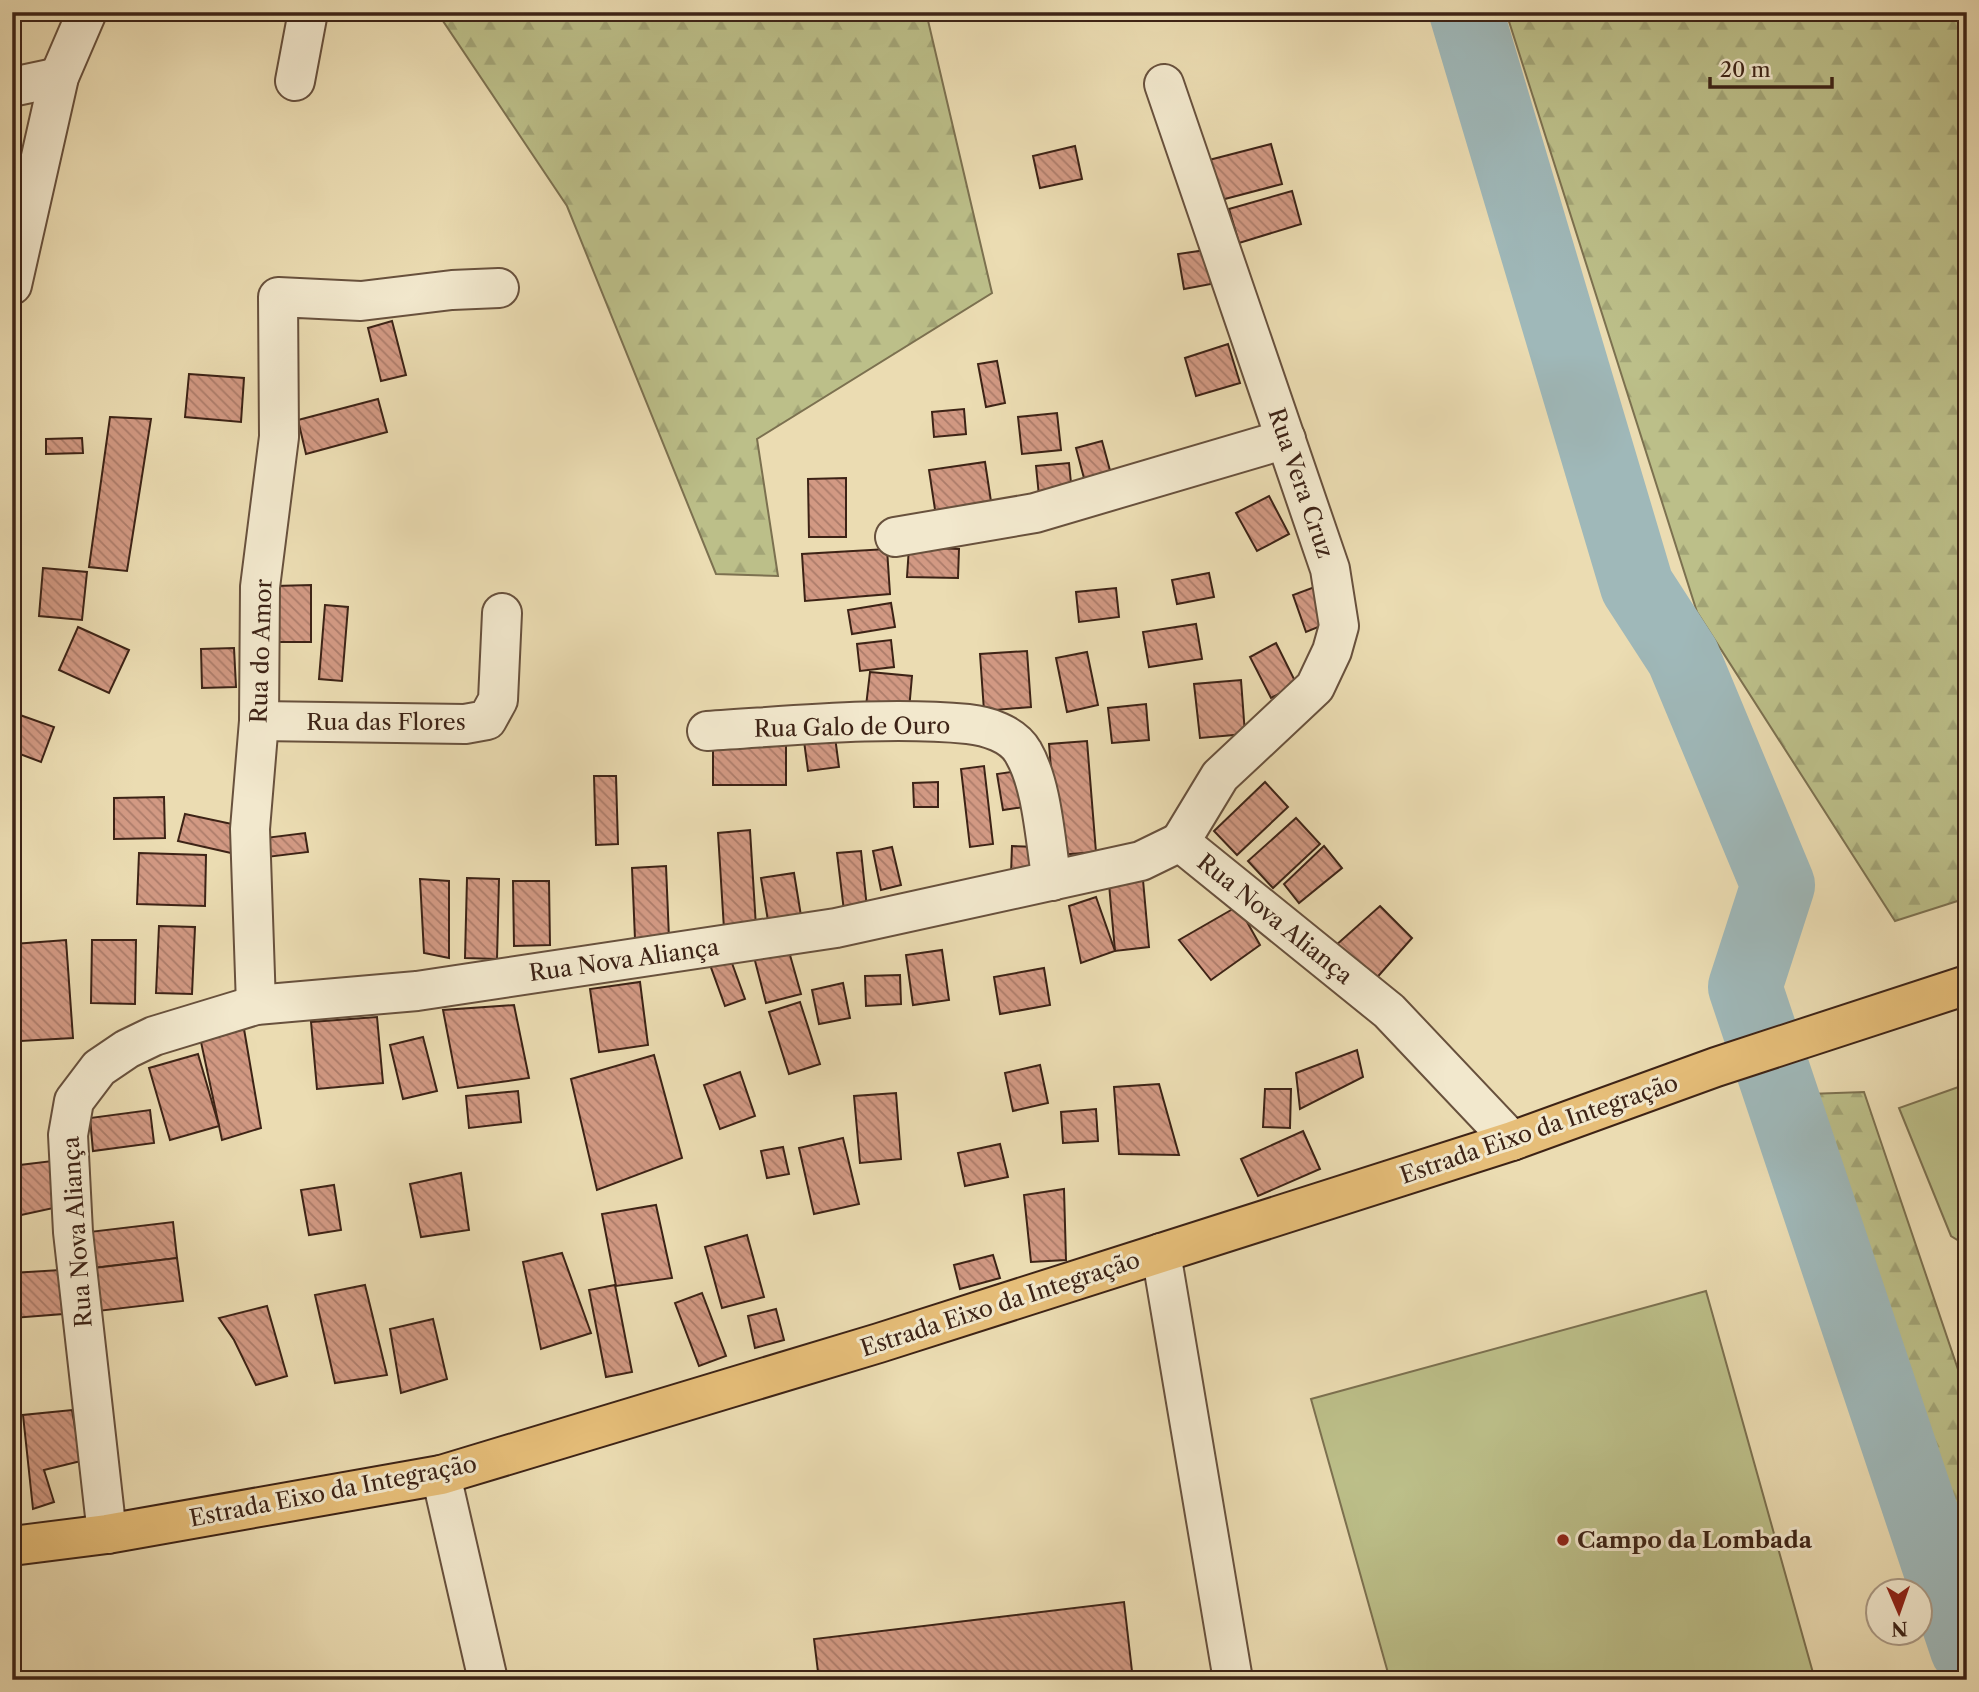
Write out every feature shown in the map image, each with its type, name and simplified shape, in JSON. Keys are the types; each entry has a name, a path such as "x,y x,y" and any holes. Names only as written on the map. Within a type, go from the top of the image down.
{"main road":[{"name":"Estrada Eixo da Integração","path":"12,1546 107,1534 441,1475 892,1339 1512,1141 1716,1067 1967,985"}],"street":[{"path":"12,285 59,77 87,12"},
{"path":"295,81 308,12"},
{"path":"12,87 59,77"},
{"name":"Rua Vera Cruz","path":"1164,83 1331,569 1339,626 1332,651 1315,687 1220,776 1180,842"},
{"name":"Rua do Amor","path":"256,1005 250,829 259,721 260,587 279,437 278,297 361,300 499,288"},
{"path":"895,537 1035,513 1286,439"},
{"name":"Rua das Flores","path":"259,721 465,724 487,720 498,700 502,613"},
{"name":"Rua Galo de Ouro","path":"708,731 902,722 970,724 1008,736 1023,751 1036,786 1052,881"},
{"name":"Rua Nova Aliança","path":"107,1534 73,1232 68,1135 74,1101 99,1068 127,1049 155,1036 256,1005 417,991 836,928 1141,861 1180,842 1389,1011 1512,1141"},
{"path":"1161,1253 1233,1680"},
{"path":"441,1475 488,1680"}],"green space":[{"path":"440,12 926,12 992,293 757,439 778,576 716,574 567,206 439,15"},
{"path":"1506,12 1967,12 1967,898 1895,921 1697,612"},
{"path":"1967,1084 1967,1243 1964,1244 1951,1236 1899,1108"},
{"path":"1864,1092 1967,1396 1967,1649 1781,1095"},
{"name":"Campo da Lombada","path":"1706,1291 1815,1680 1390,1680 1311,1399"}],"building":[{"path":"1271,144 1282,184 1221,200 1209,160"},
{"path":"1075,146 1082,179 1040,188 1033,156"},
{"path":"1292,191 1301,224 1239,243 1229,209"},
{"path":"1206,250 1211,284 1184,289 1178,254"},
{"path":"392,321 406,375 381,381 368,328"},
{"path":"1228,344 1240,383 1196,396 1185,358"},
{"path":"997,361 1005,403 986,407 978,364"},
{"path":"189,374 244,378 241,422 185,417"},
{"path":"378,399 387,432 306,454 298,420"},
{"path":"964,409 966,434 934,437 932,412"},
{"path":"1057,413 1061,450 1022,454 1018,417"},
{"path":"110,417 151,419 127,571 89,567"},
{"path":"82,438 83,453 46,454 46,439"},
{"path":"1102,441 1111,474 1085,482 1076,448"},
{"path":"985,462 992,508 936,516 929,470"},
{"path":"1069,463 1072,493 1039,496 1036,466"},
{"path":"846,478 846,537 809,537 808,479"},
{"path":"1269,496 1289,534 1257,551 1236,513"},
{"path":"909,547 959,549 958,578 907,577"},
{"path":"887,549 890,594 805,601 802,554"},
{"path":"43,568 87,572 82,620 39,616"},
{"path":"1209,573 1214,597 1177,604 1172,580"},
{"path":"311,585 311,642 276,642 275,586"},
{"path":"1320,585 1333,621 1306,632 1293,595"},
{"path":"1116,588 1119,617 1079,622 1076,592"},
{"path":"891,603 895,627 852,634 848,610"},
{"path":"325,605 348,607 342,681 319,679"},
{"path":"1196,624 1202,659 1149,667 1143,632"},
{"path":"78,627 129,650 109,693 59,670"},
{"path":"891,640 894,667 860,671 857,644"},
{"path":"1276,643 1297,685 1271,698 1250,657"},
{"path":"234,648 236,687 202,688 201,649"},
{"path":"1027,651 1031,707 984,711 980,654"},
{"path":"1087,652 1098,705 1067,712 1056,658"},
{"path":"870,672 912,676 909,710 866,706"},
{"path":"1241,680 1245,734 1200,738 1194,684"},
{"path":"1146,704 1149,740 1112,743 1108,708"},
{"path":"20,715 54,727 41,762 12,751 12,737"},
{"path":"835,737 839,767 808,771 804,741"},
{"path":"1087,741 1096,852 1058,855 1049,744"},
{"path":"713,743 786,743 786,785 713,785"},
{"path":"984,766 993,844 970,847 961,769"},
{"path":"1018,771 1024,807 1003,810 997,774"},
{"path":"594,776 616,776 618,844 596,845"},
{"path":"938,782 938,807 914,807 913,783"},
{"path":"1265,782 1288,807 1237,855 1214,831"},
{"path":"164,797 165,838 114,839 114,798"},
{"path":"185,814 246,827 240,855 178,841"},
{"path":"1296,818 1320,844 1273,888 1248,861"},
{"path":"750,830 756,927 724,929 718,833"},
{"path":"305,833 308,852 267,857 265,838"},
{"path":"1012,846 1039,847 1038,875 1011,874"},
{"path":"1324,846 1342,868 1299,903 1284,884"},
{"path":"892,847 901,885 881,890 873,851"},
{"path":"861,851 867,908 844,911 837,853"},
{"path":"139,853 206,855 205,906 137,904"},
{"path":"666,866 669,938 635,939 632,868"},
{"path":"794,873 802,922 769,927 761,878"},
{"path":"467,878 499,879 497,959 465,958"},
{"path":"420,879 449,881 449,958 424,953"},
{"path":"1143,880 1149,947 1115,951 1109,884"},
{"path":"513,881 549,881 550,945 514,946"},
{"path":"1096,897 1115,951 1081,963 1069,906"},
{"path":"1238,906 1260,945 1211,980 1179,940"},
{"path":"1380,906 1412,938 1373,982 1335,946"},
{"path":"159,926 195,927 192,994 156,993"},
{"path":"66,940 73,1038 21,1041 14,944"},
{"path":"92,940 136,940 135,1004 91,1003"},
{"path":"788,948 801,994 766,1003 754,957"},
{"path":"942,950 949,1000 913,1005 906,955"},
{"path":"729,955 745,999 725,1006 709,962"},
{"path":"1044,968 1050,1005 1000,1014 994,977"},
{"path":"900,975 901,1004 866,1006 865,976"},
{"path":"640,982 648,1045 599,1052 590,989"},
{"path":"843,983 850,1018 819,1024 812,990"},
{"path":"800,1002 820,1064 789,1074 769,1012"},
{"path":"514,1005 529,1078 458,1088 443,1010"},
{"path":"377,1017 383,1083 317,1089 311,1022"},
{"path":"244,1029 261,1128 222,1140 201,1042"},
{"path":"423,1037 437,1091 403,1099 390,1045"},
{"path":"1357,1050 1363,1077 1300,1109 1296,1073"},
{"path":"198,1054 219,1126 170,1140 149,1068"},
{"path":"654,1055 682,1158 597,1190 571,1079"},
{"path":"1040,1065 1048,1103 1013,1111 1005,1073"},
{"path":"740,1072 755,1116 720,1129 704,1085"},
{"path":"1159,1084 1179,1155 1119,1154 1114,1087"},
{"path":"1265,1089 1291,1089 1290,1128 1263,1127"},
{"path":"518,1091 521,1122 469,1128 466,1096"},
{"path":"896,1093 901,1159 860,1163 854,1096"},
{"path":"1096,1109 1098,1141 1063,1143 1061,1112"},
{"path":"150,1110 154,1143 93,1151 90,1118"},
{"path":"1303,1131 1320,1169 1258,1196 1241,1159"},
{"path":"843,1138 859,1204 814,1214 799,1148"},
{"path":"1000,1144 1008,1177 965,1186 958,1153"},
{"path":"783,1147 789,1174 767,1178 761,1151"},
{"path":"52,1161 58,1207 12,1217 12,1166"},
{"path":"461,1173 469,1230 421,1237 410,1184"},
{"path":"334,1185 341,1230 309,1235 301,1190"},
{"path":"1064,1189 1066,1260 1031,1262 1024,1195"},
{"path":"656,1205 672,1278 616,1286 602,1214"},
{"path":"173,1222 177,1258 94,1268 89,1232"},
{"path":"747,1235 764,1297 722,1308 705,1247"},
{"path":"562,1253 591,1333 541,1349 523,1262"},
{"path":"993,1255 1000,1278 960,1289 954,1265"},
{"path":"177,1258 183,1301 98,1311 94,1268"},
{"path":"60,1270 63,1314 13,1318 12,1273"},
{"path":"365,1285 387,1375 335,1383 315,1295"},
{"path":"615,1285 632,1372 606,1377 589,1290"},
{"path":"702,1293 726,1356 699,1366 675,1303"},
{"path":"267,1306 287,1376 256,1385 234,1340 219,1318"},
{"path":"776,1309 784,1340 755,1348 748,1316"},
{"path":"433,1319 447,1379 401,1393 390,1329"},
{"path":"72,1410 81,1461 44,1470 54,1502 33,1509 23,1415"},
{"path":"1124,1602 1133,1680 819,1680 814,1639"}],"waterway":[{"path":"1466,12 1637,586 1683,657 1778,885 1745,987 1967,1649"}],"place":[{"name":"Campo da Lombada","path":"1563,1540"}]}
